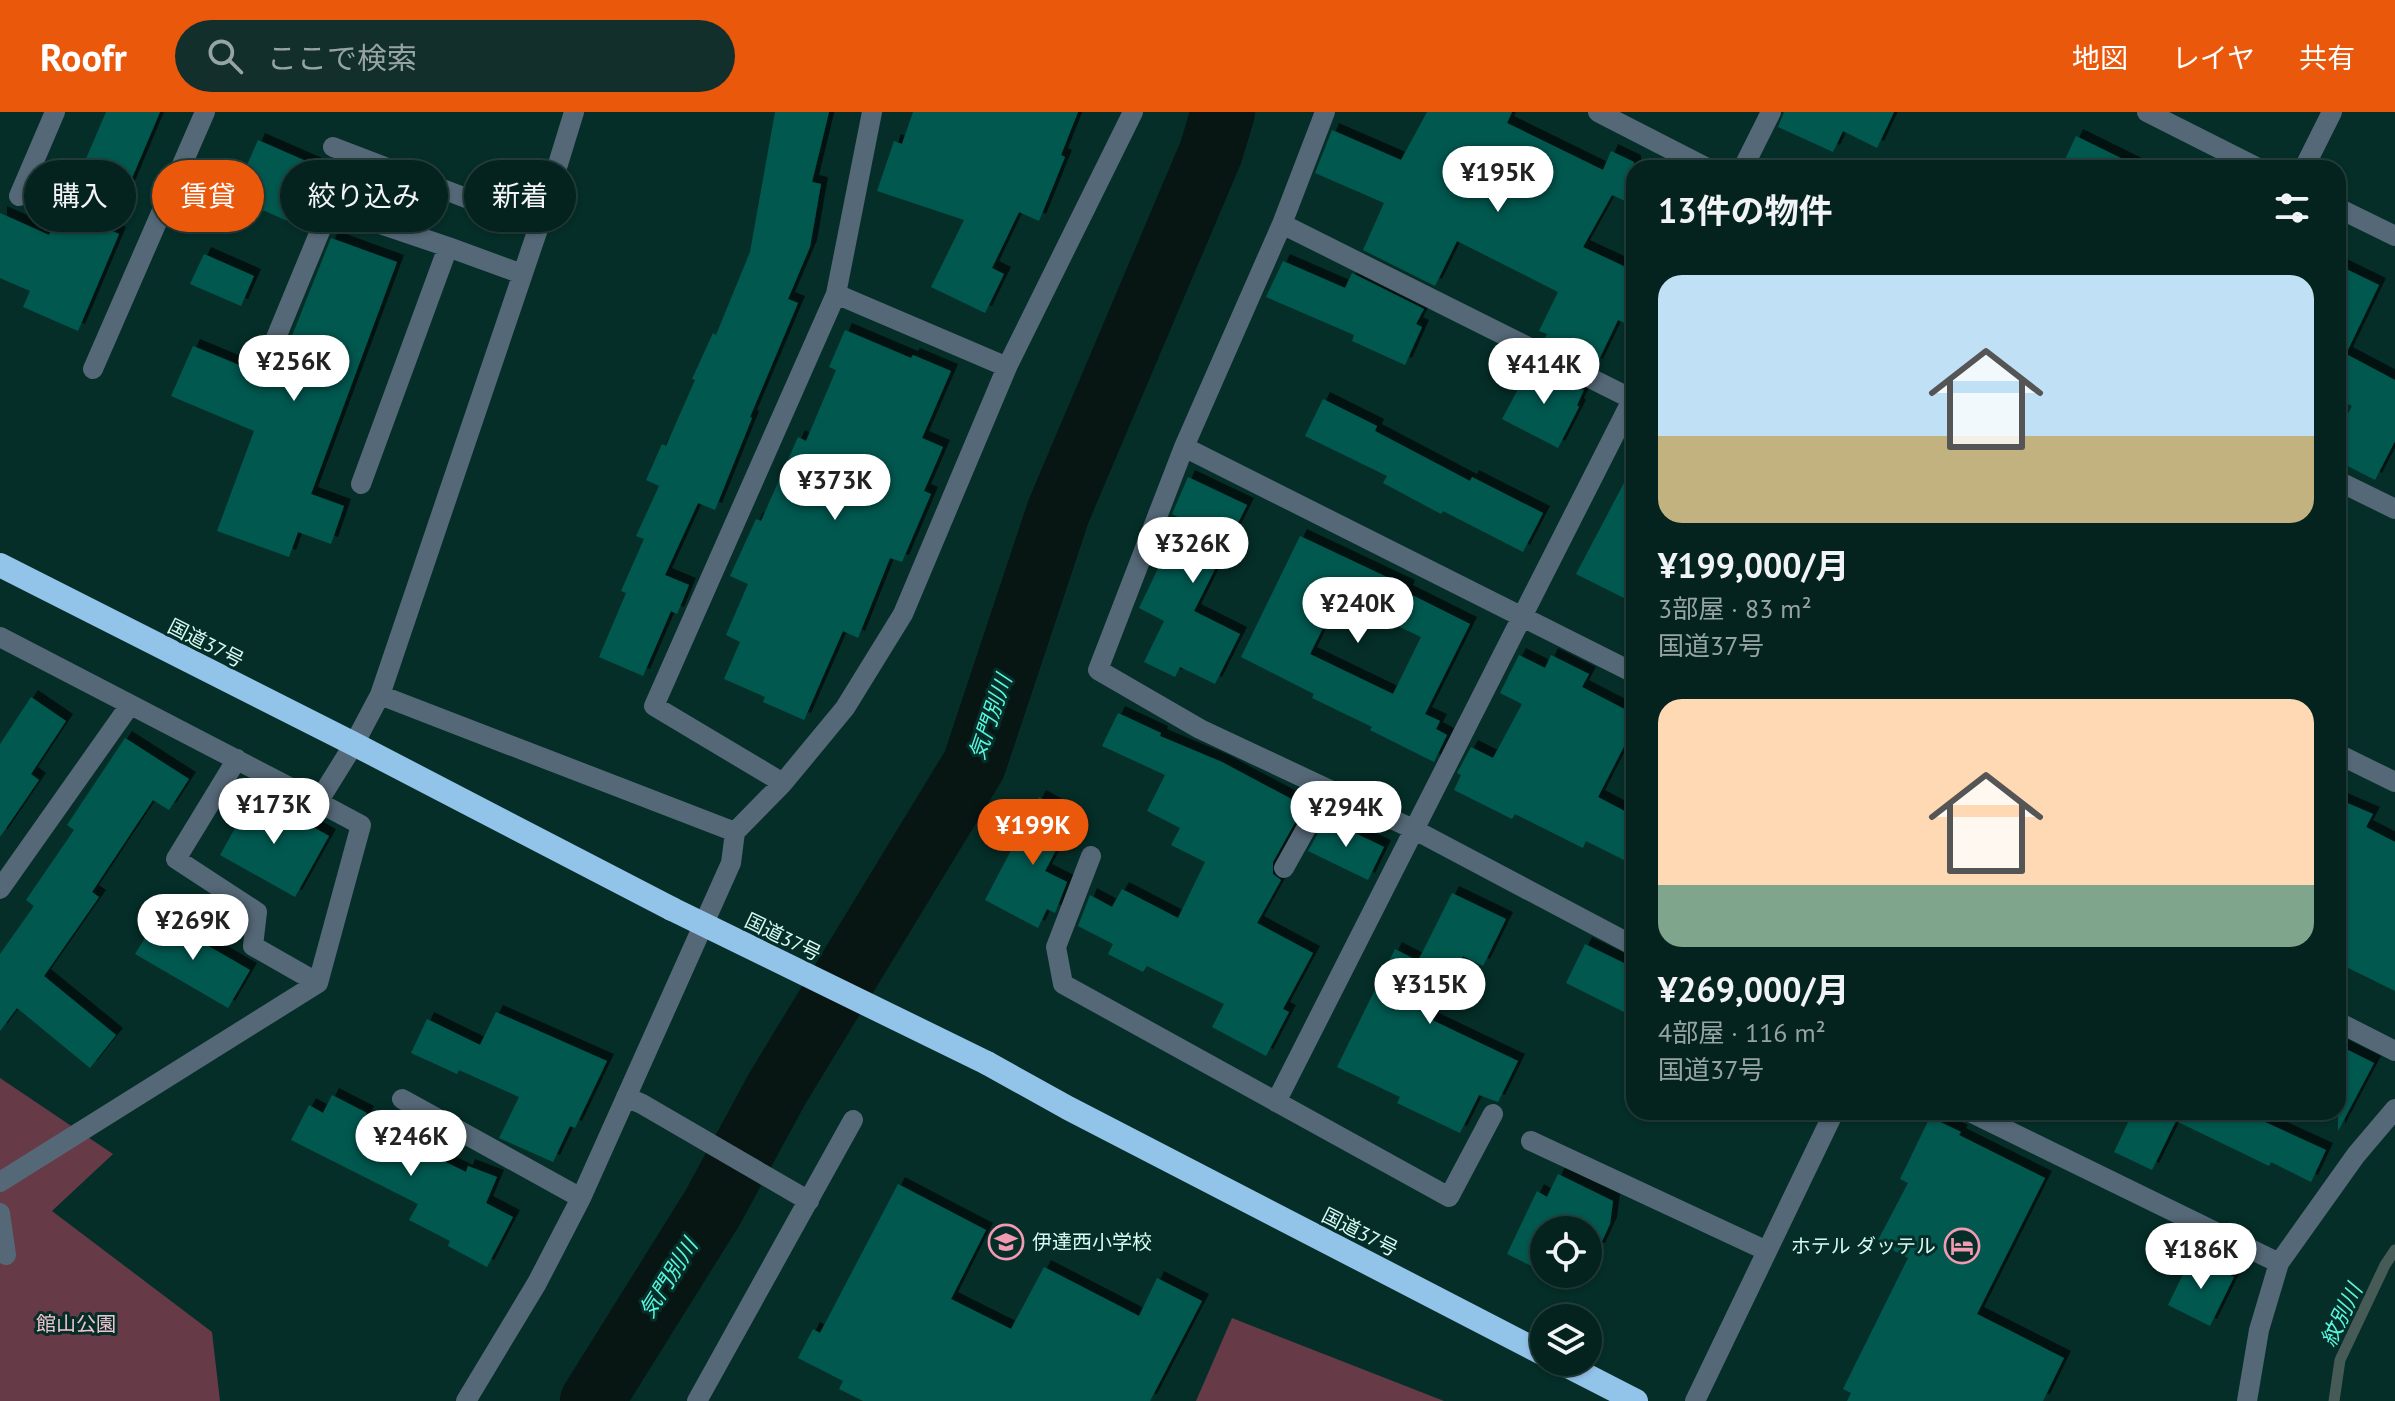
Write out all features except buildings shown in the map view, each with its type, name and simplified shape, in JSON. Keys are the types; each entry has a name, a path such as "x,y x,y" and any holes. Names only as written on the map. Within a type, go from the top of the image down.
{"highway":[{"name":"国道37号","path":"0,565 672,909 987,1063 1530,1347"},
{"path":"1587,1376 1636,1401"}],"street":[{"path":"19,196 55,112"},
{"path":"93,369 205,112"},
{"path":"559,160 574,112"},
{"path":"783,783 654,706 836,294 872,112"},
{"path":"466,1401 537,1283 634,1100 731,863 735,832 783,783 845,708 903,614 1007,367 1133,112"},
{"path":"1325,112 1282,224 1184,447 1098,670 1200,729 1413,829 1626,942"},
{"path":"1598,112 1691,160"},
{"path":"1747,160 1771,112"},
{"path":"2147,112 2242,160"},
{"path":"2308,160 2332,112"},
{"path":"333,147 464,197"},
{"path":"273,345 330,207 522,274"},
{"path":"2346,212 2395,236"},
{"path":"1282,224 1626,394"},
{"path":"318,802 380,695 537,232"},
{"path":"361,484 448,247"},
{"path":"836,294 1007,367"},
{"path":"1276,1102 1626,414"},
{"path":"1184,447 1626,669"},
{"path":"2346,485 2395,509"},
{"path":"0,637 361,825 318,983 0,1182"},
{"path":"380,695 735,832"},
{"path":"0,889 130,705"},
{"path":"2346,758 2395,782"},
{"path":"237,759 176,859 257,912 253,946 318,983"},
{"path":"1284,868 1328,789"},
{"path":"1091,856 1056,947 1063,984 1449,1197 1493,1114"},
{"path":"2346,1026 2395,1051"},
{"path":"402,1099 581,1198"},
{"path":"634,1100 809,1201"},
{"path":"2247,1401 2259,1330 2279,1263 2356,1155 2395,1109"},
{"path":"697,1401 853,1120"},
{"path":"1695,1401 1830,1120"},
{"path":"1986,1120 2279,1263"},
{"path":"1531,1141 1767,1251"},
{"path":"0,1213 6,1255"}],"green space":[{"name":"館山公園","path":"0,1078 113,1154 52,1211 212,1332 220,1401 0,1401"},
{"path":"1232,1318 1444,1401 1196,1401"}],"waterway":[{"name":"気門別川","path":"592,1401 713,1207 777,1089 974,765 1059,510 1211,152 1223,112"},
{"name":"紋別川","path":"2334,1401 2340,1360 2395,1250"}],"place":[{"name":"伊達西小学校","path":"1006,1242"},
{"name":"ホテル ダッテル","path":"1962,1246"}]}
